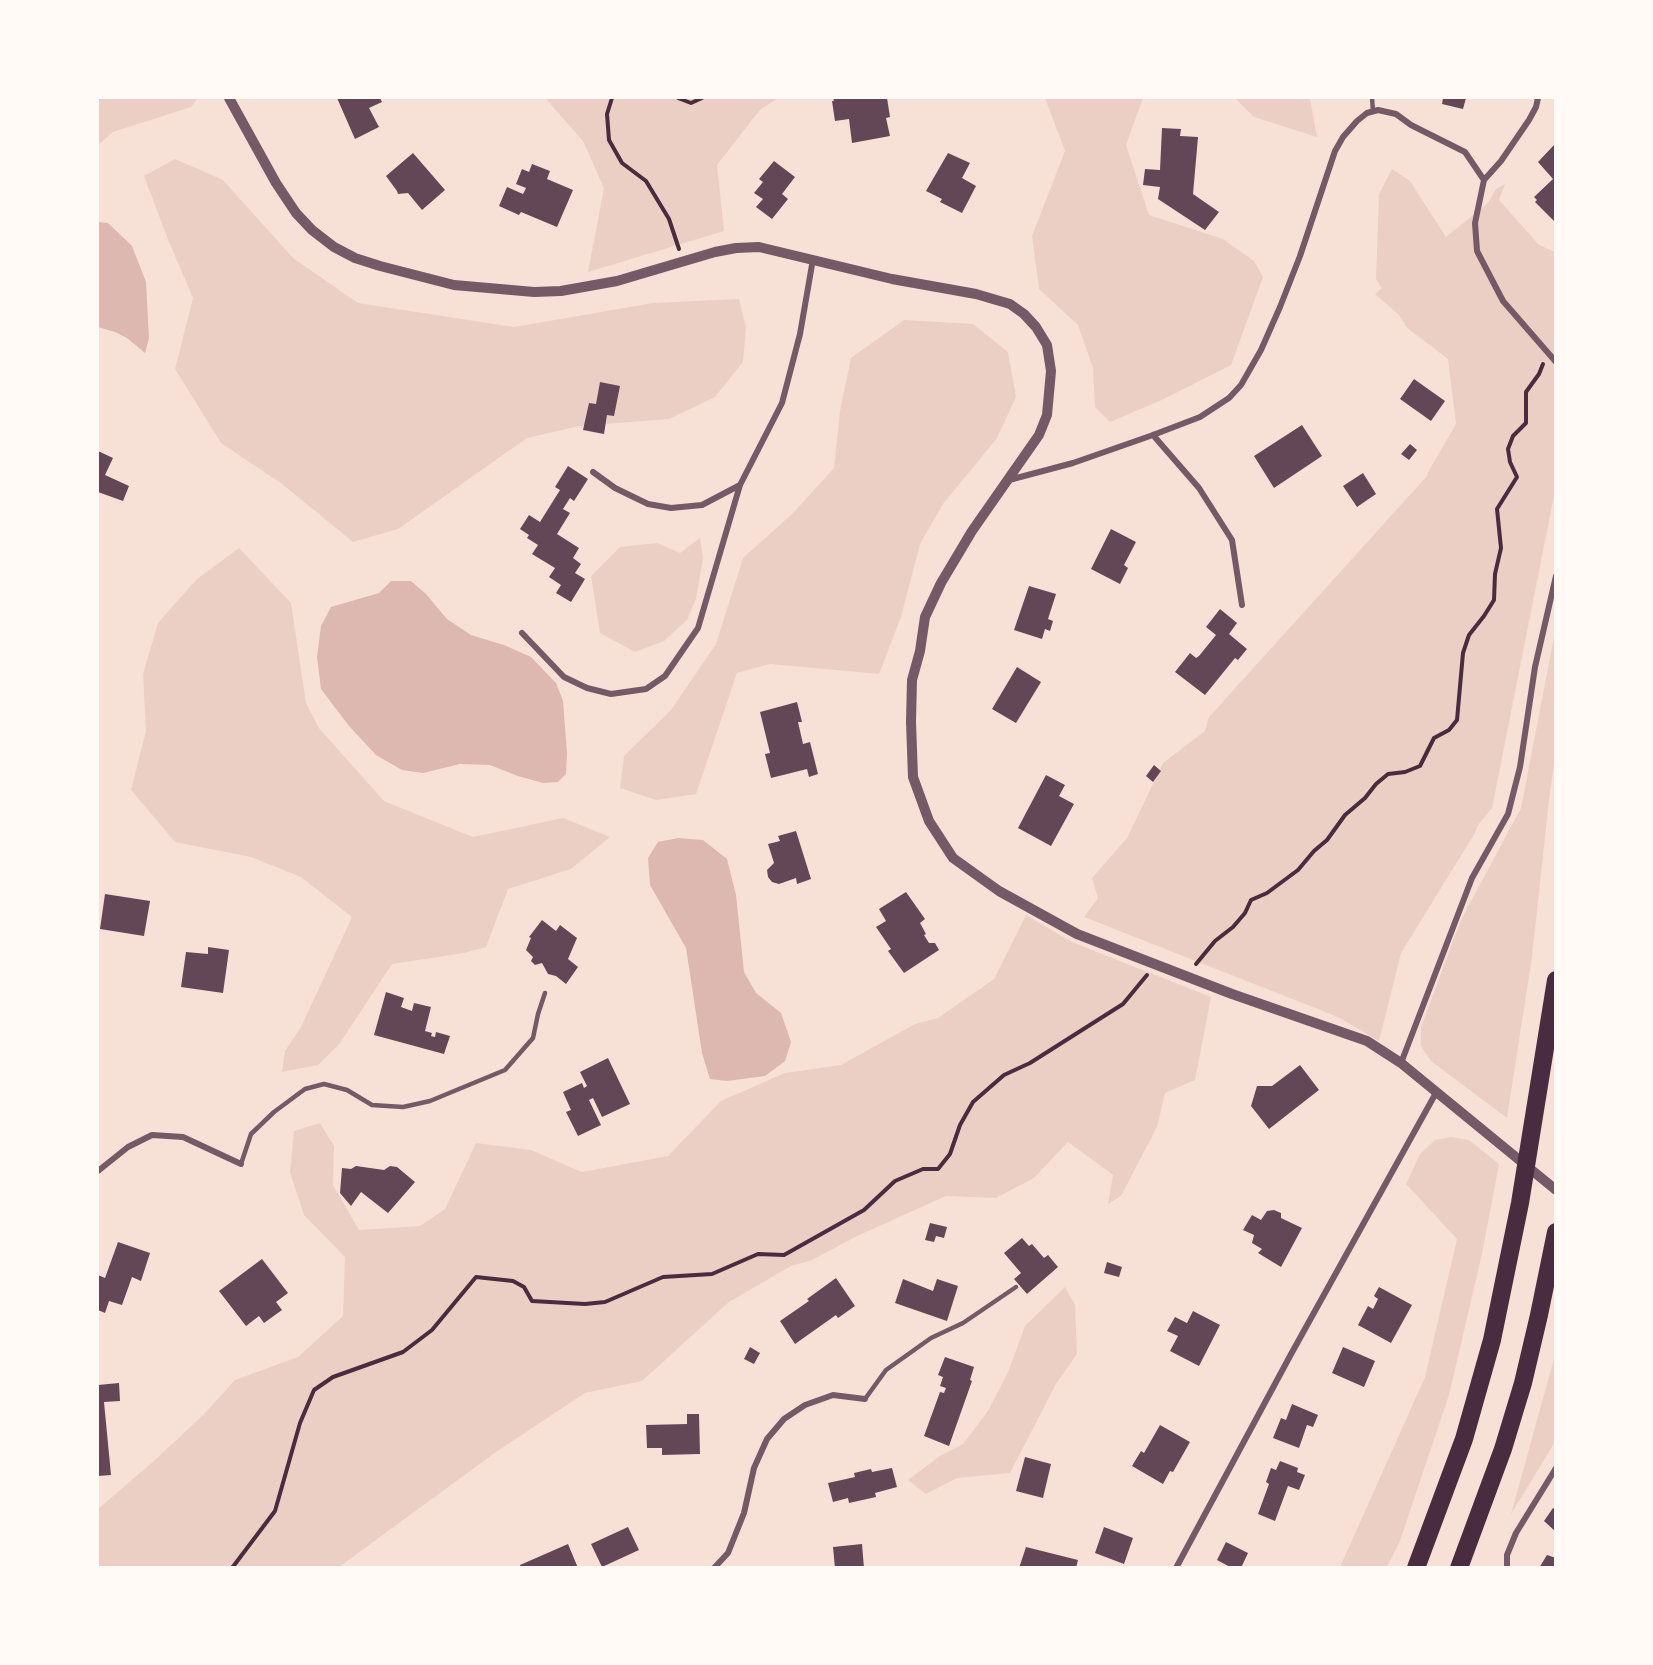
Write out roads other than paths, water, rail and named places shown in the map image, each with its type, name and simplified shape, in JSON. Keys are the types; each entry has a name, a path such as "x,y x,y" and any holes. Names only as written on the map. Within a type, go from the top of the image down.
{"highway":[{"path":"1416,1568 1464,1439 1492,1340 1520,1203 1556,980"},
{"path":"1460,1568 1503,1449 1523,1383 1556,1232"}],"street":[{"path":"229,98 271,174 296,213 312,230 334,247 355,258 380,266 454,285 534,292 561,291 617,281 736,248 759,248 892,279 976,294 1010,304 1024,314 1036,327 1047,345 1051,371 1047,414 1039,435 972,531 941,583 925,617 912,680 913,777 929,821 953,858 999,891 1077,934 1232,994 1367,1041 1401,1063 1437,1091 1556,1190"},
{"path":"1538,98 1536,107 1528,120 1501,160 1484,180 1474,223 1477,251 1503,301 1556,362"},
{"path":"1009,480 1073,463 1153,435 1200,417 1229,398 1241,385 1261,350 1280,307 1306,239 1335,151 1343,137 1367,113 1375,111 1396,114 1411,125 1465,152 1484,180"},
{"path":"522,633 564,677 587,688 611,694 646,689 665,676 698,628 740,485 782,403 800,334 813,259"},
{"path":"1153,435 1199,488 1232,540 1242,605"},
{"path":"592,472 615,488 648,504 671,508 702,505 740,485"},
{"path":"1401,1063 1472,878 1508,814 1520,767 1535,667 1556,576"},
{"path":"1176,1568 1437,1091"},
{"path":"98,1171 128,1147 152,1135 183,1137 241,1164"},
{"path":"714,1568 728,1553 744,1513 754,1468 767,1439 784,1419 805,1406 833,1395 865,1399"},
{"path":"1507,1568 1506,1555 1516,1533 1556,1468"}],"lane":[{"path":"1372,98 1375,111"},
{"path":"241,1164 251,1134 274,1112 304,1089 324,1084 347,1090 372,1105 404,1107 430,1101 505,1070 533,1038 537,1014 545,993"},
{"path":"865,1399 886,1370 931,1338 963,1323 1016,1287"}]}
